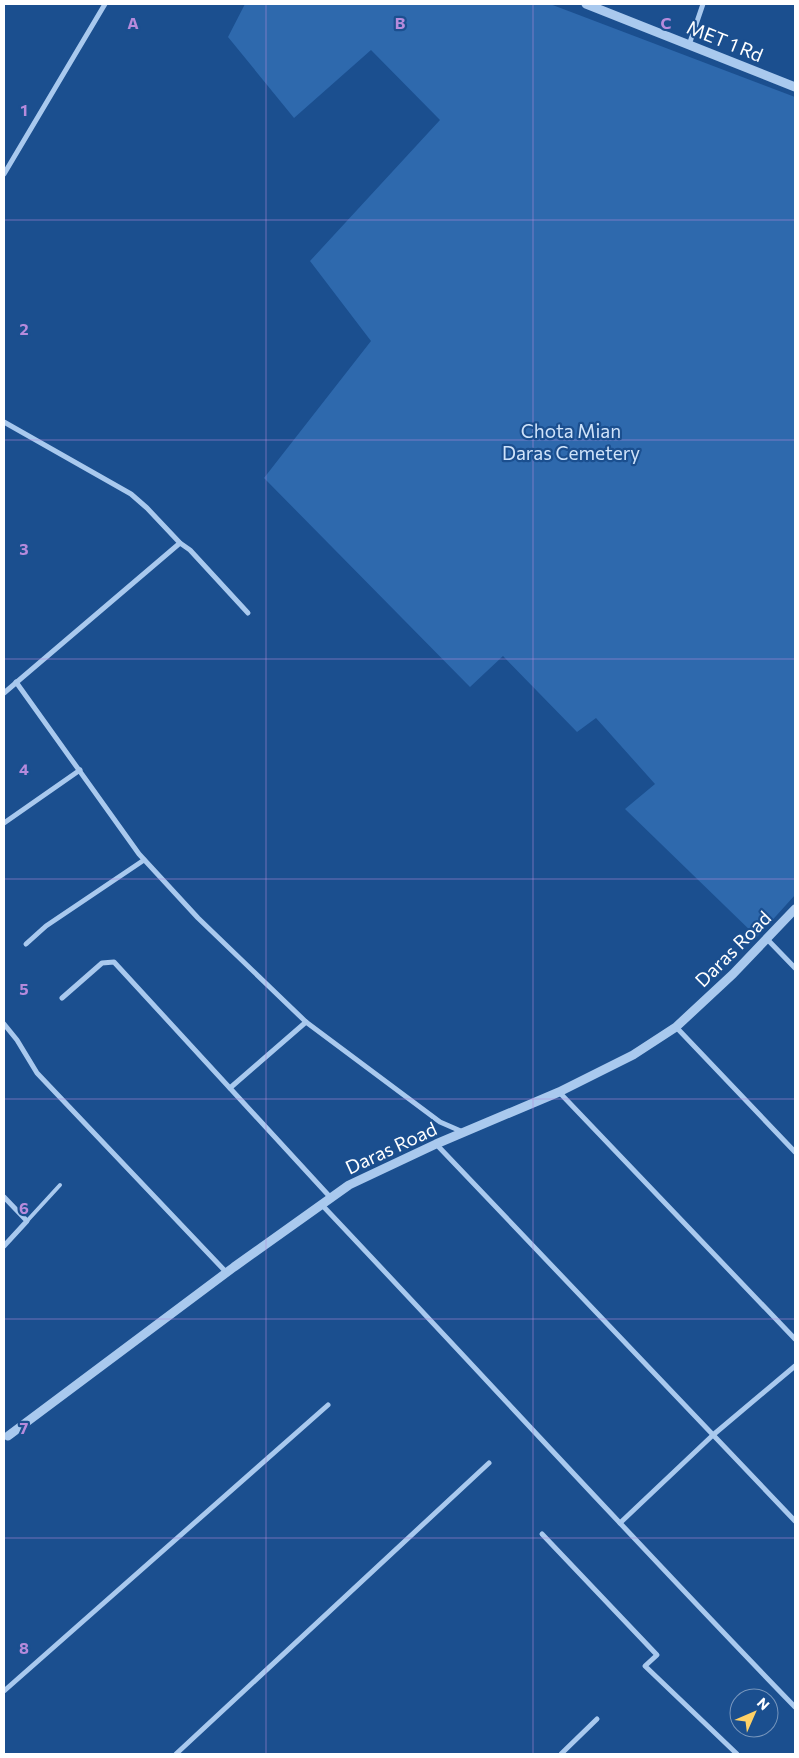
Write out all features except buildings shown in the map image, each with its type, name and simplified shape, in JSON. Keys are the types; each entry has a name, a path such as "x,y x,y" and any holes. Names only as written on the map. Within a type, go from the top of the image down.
{"street":[{"path":"4,174 105,4"},
{"name":"MET 1 Rd","path":"586,4 603,7 795,87"},
{"path":"689,44 703,4"},
{"path":"4,422 131,494 180,543 190,550 248,613"},
{"path":"4,692 180,543"},
{"path":"16,682 144,860 198,918 306,1022 440,1122 463,1132"},
{"path":"4,823 80,770"},
{"path":"26,944 46,926 144,860"},
{"name":"Daras Road","path":"5,1435 226,1272 349,1185 463,1132 560,1092 633,1055 676,1028 733,974 795,909"},
{"path":"766,938 795,968"},
{"path":"62,998 102,963 114,962 332,1198"},
{"path":"230,1088 306,1022"},
{"path":"4,1024 17,1040 37,1073 226,1272"},
{"path":"676,1028 795,1152"},
{"path":"560,1092 795,1339"},
{"path":"436,1144 795,1522"},
{"path":"4,1197 27,1222 4,1246"},
{"path":"322,1205 693,1602 795,1707"},
{"path":"620,1523 713,1435 795,1366"},
{"path":"4,1691 328,1405"},
{"path":"176,1754 488,1463"},
{"path":"542,1534 657,1655 646,1666 737,1754"},
{"path":"561,1754 597,1719"}],"lane":[{"path":"27,1222 60,1185"}],"green space":[{"name":"Chota Mian Daras Cemetery","path":"245,4 550,4 795,97 795,895 757,937 625,809 655,784 596,718 577,732 503,656 470,687 264,478 371,341 310,261 440,120 371,50 294,118 228,37"}]}
